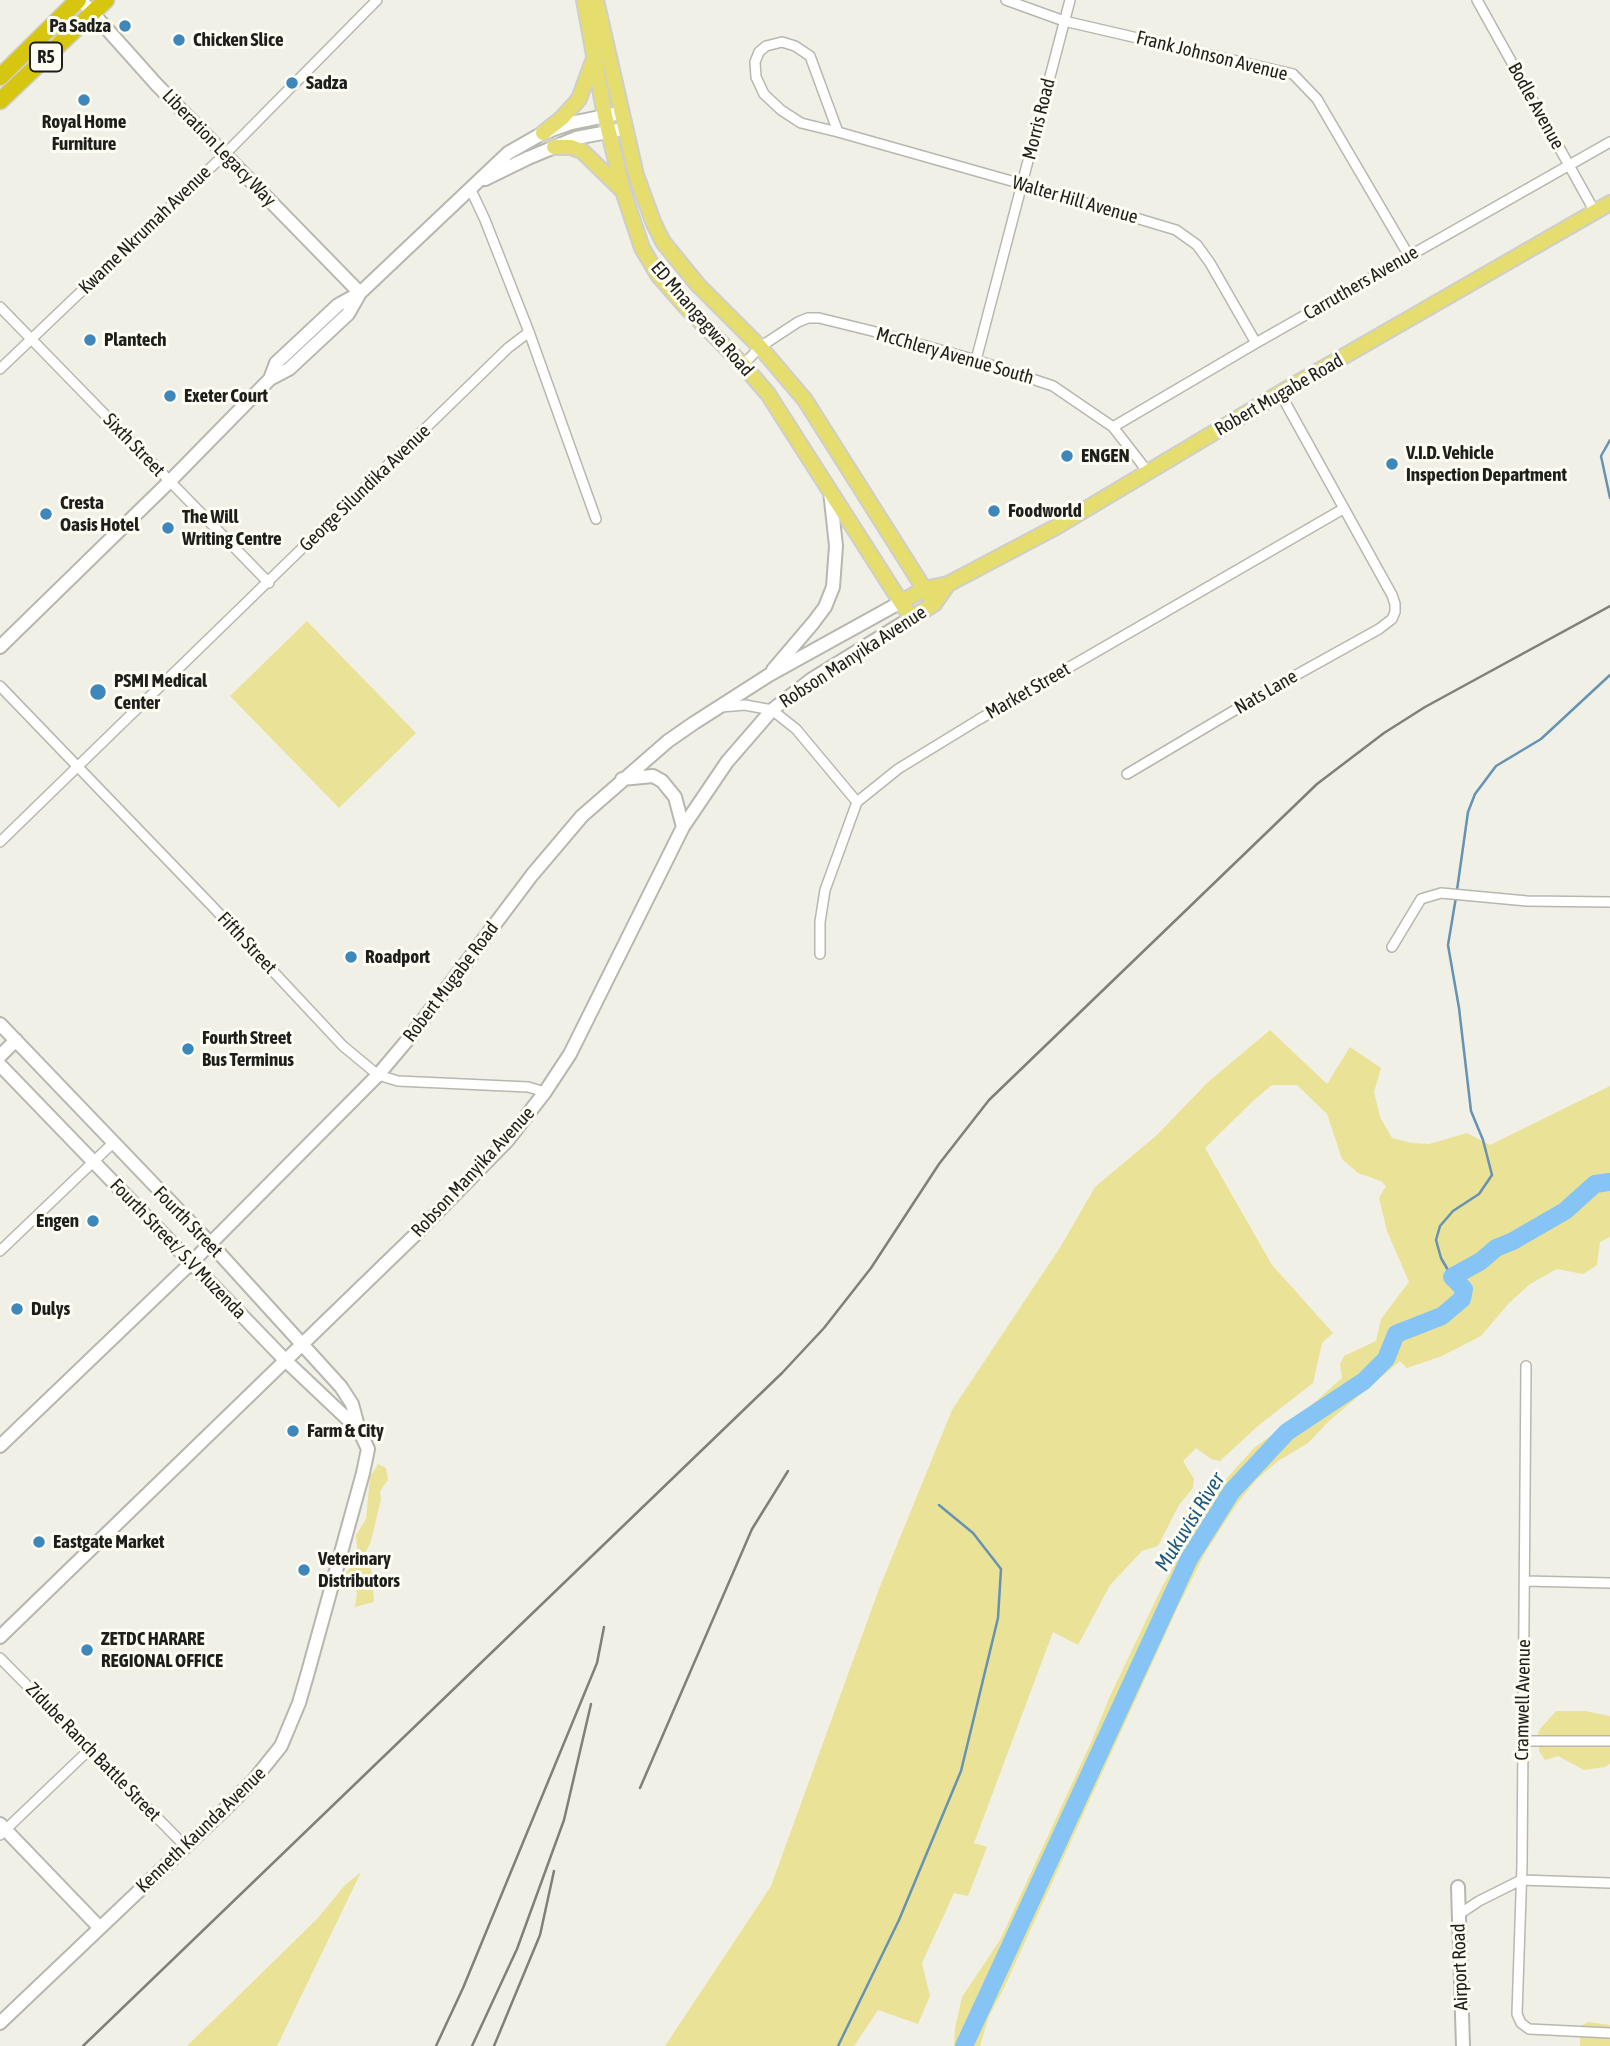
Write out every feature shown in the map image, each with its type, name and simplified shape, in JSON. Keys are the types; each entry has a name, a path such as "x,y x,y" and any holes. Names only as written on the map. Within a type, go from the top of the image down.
{"highway":[{"name":"R5","path":"0,77 80,0"},
{"name":"R5","path":"0,101 106,0"}],"main road":[{"name":"Liberation Legacy Way","path":"80,0 157,85 360,293"},
{"name":"ED Mnangagwa Road","path":"584,0 605,116 623,191 642,248 659,275 685,307 768,394 911,618"},
{"name":"ED Mnangagwa Road","path":"596,0 636,175 663,242 698,285 785,374 812,410 934,604"},
{"path":"0,647 270,379 276,363 338,305 360,293 508,153 543,133 571,110 579,99 594,57"},
{"path":"543,133 571,123 620,113"},
{"path":"470,188 576,138 624,129"},
{"path":"554,147 571,147 582,151 623,191"},
{"name":"Robert Mugabe Road","path":"0,1446 192,1262 378,1075 411,1037 531,874 582,816 668,741 769,675 924,589 948,584 1056,527 1280,393 1610,203"},
{"path":"769,675 825,607 833,587 836,546 830,490"},
{"name":"Robert Mugabe Road","path":"934,604 948,584"},
{"name":"Robson Manyika Avenue","path":"0,1637 417,1233 507,1141 570,1054 683,827 726,762 772,710 812,679 934,604"},
{"path":"622,780 653,776 662,781 675,797 683,827"},
{"name":"Fourth Street","path":"0,1024 209,1243 341,1387 352,1404 359,1430"},
{"path":"0,1056 16,1040"},
{"name":"Fourth Street/ S.V Muzenda","path":"0,1065 285,1360 359,1430"},
{"name":"Kenneth Kaunda Avenue","path":"0,2023 186,1847 268,1763 281,1746 305,1682 363,1473 368,1450 359,1430"},
{"path":"2,1829 99,1927"},
{"name":"Airport Road","path":"1458,1887 1463,2046"}],"street":[{"name":"Kwame Nkrumah Avenue","path":"0,369 225,155 377,0"},
{"name":"Frank Johnson Avenue","path":"1006,0 1064,21 1293,74 1317,99 1409,256"},
{"name":"Morris Road","path":"976,360 1070,0"},
{"name":"Bodle Avenue","path":"1478,0 1595,212"},
{"name":"Walter Hill Avenue","path":"838,131 810,56 795,46 782,42 766,46 759,52 755,62 756,77 764,93 780,110 801,124 838,131 1177,230 1197,245 1210,263 1256,343"},
{"name":"Carruthers Avenue","path":"1113,427 1610,142"},
{"path":"470,188 529,332 596,519"},
{"name":"Sixth Street","path":"0,306 269,583"},
{"name":"McChlery Avenue South","path":"743,365 760,347 798,322 819,318 976,360 1053,386 1113,427 1148,472"},
{"name":"George Silundika Avenue","path":"0,842 508,348 529,332"},
{"path":"1280,393 1343,509"},
{"name":"Nats Lane","path":"1127,774 1392,619 1395,604 1343,509"},
{"name":"Market Street","path":"857,802 898,769 978,720 1343,509"},
{"name":"Fifth Street","path":"0,686 343,1046 378,1075 398,1081 528,1087 545,1092"},
{"path":"721,707 751,706 772,710 796,729 857,802 825,890 820,922 820,954"},
{"path":"1392,947 1421,899 1444,893 1527,901 1610,902"},
{"path":"0,1251 113,1143"},
{"name":"Cramwell Avenue","path":"1526,1366 1521,1880 1517,2014 1528,2029 1610,2033"},
{"path":"1525,1581 1610,1583"},
{"name":"Zidube Ranch Battle Street","path":"0,1658 186,1847"},
{"path":"1522,1741 1610,1741"},
{"path":"2,1829 90,1749"},
{"path":"1458,1915 1521,1880 1610,1882"}],"shaded area":[{"path":"307,621 416,733 339,808 230,696"},
{"path":"1270,1030 1327,1084 1350,1047 1381,1068 1374,1092 1380,1117 1392,1138 1412,1143 1429,1144 1467,1133 1490,1145 1610,1086 1610,1237 1600,1242 1597,1265 1583,1274 1557,1269 1530,1284 1509,1303 1481,1336 1442,1356 1407,1368 1400,1361 1329,1421 1308,1443 1278,1461 1256,1480 1205,1553 1177,1609 989,2016 980,2046 954,2046 962,1997 1000,1940 1163,1585 1219,1487 1254,1448 1307,1409 1342,1378 1340,1364 1344,1356 1376,1341 1381,1319 1409,1282 1387,1231 1379,1198 1386,1186 1381,1181 1358,1173 1342,1159 1327,1114 1297,1085 1272,1085 1254,1100 1205,1148 1272,1265 1333,1333 1322,1343 1313,1383 1259,1425 1220,1461 1211,1459 1196,1448 1183,1461 1194,1479 1193,1488 1179,1505 1158,1546 1142,1551 1110,1585 1078,1645 1053,1632 974,1843 987,1847 968,1896 954,1893 922,1963 930,1996 918,2024 878,2010 854,2046 665,2046 771,1886 879,1589 952,1410 1061,1246 1095,1187 1157,1135 1207,1083"},
{"path":"378,1464 386,1468 388,1480 380,1491 381,1499 371,1541 365,1554 377,1586 373,1590 374,1602 355,1607 357,1592 344,1574 351,1567 357,1548 356,1535 366,1519 370,1477"},
{"path":"1556,1711 1585,1711 1610,1716 1610,1764 1584,1770 1558,1756 1545,1760 1539,1751 1538,1734"},
{"path":"361,1872 277,2046 187,2046 317,1919 345,1885"},
{"path":"1588,2022 1610,2025 1610,2046 1580,2046 1581,2026"}],"waterway":[{"path":"1610,440 1601,456 1610,498"},
{"path":"1457,890 1468,812 1475,794 1496,766 1541,739 1610,675"},
{"path":"1452,1277 1441,1258 1436,1240 1440,1226 1453,1211 1479,1194 1492,1175 1483,1140 1471,1111 1459,1008 1448,945 1456,897"},
{"name":"Mukuvisi River","path":"964,2046 1189,1559 1232,1491 1287,1432 1364,1381 1386,1359 1396,1334 1442,1316 1462,1299 1464,1289 1452,1277 1481,1261 1496,1248 1565,1211 1595,1184 1610,1182"},
{"path":"838,2046 899,1920 961,1771 998,1618 1001,1569 973,1533 939,1505"}],"railway":[{"path":"83,2046 782,1373 824,1328 871,1268 939,1164 989,1100 1317,784 1384,733 1425,707 1610,606"},
{"path":"640,1788 752,1529 788,1471"},
{"path":"436,2046 463,1988 597,1663 604,1627"},
{"path":"472,2046 517,1949 564,1820 591,1704"},
{"path":"494,2046 540,1935 554,1871"}],"place":[{"name":"Pa Sadza","path":"125,26"},
{"name":"Chicken Slice","path":"179,40"},
{"name":"Sadza","path":"292,83"},
{"name":"Royal Home Furniture","path":"84,100"},
{"name":"Plantech","path":"90,340"},
{"name":"Exeter Court","path":"170,396"},
{"name":"ENGEN","path":"1067,456"},
{"name":"V.I.D. Vehicle Inspection Department","path":"1392,464"},
{"name":"Foodworld","path":"994,511"},
{"name":"Cresta Oasis Hotel","path":"46,514"},
{"name":"The Will Writing Centre","path":"168,528"},
{"name":"PSMI Medical Center","path":"98,692"},
{"name":"Roadport","path":"351,957"},
{"name":"Fourth Street Bus Terminus","path":"188,1049"},
{"name":"Engen","path":"93,1221"},
{"name":"Dulys","path":"17,1309"},
{"name":"Farm & City","path":"293,1431"},
{"name":"Eastgate Market","path":"39,1542"},
{"name":"Veterinary Distributors","path":"304,1570"},
{"name":"ZETDC HARARE REGIONAL OFFICE","path":"87,1650"}]}
